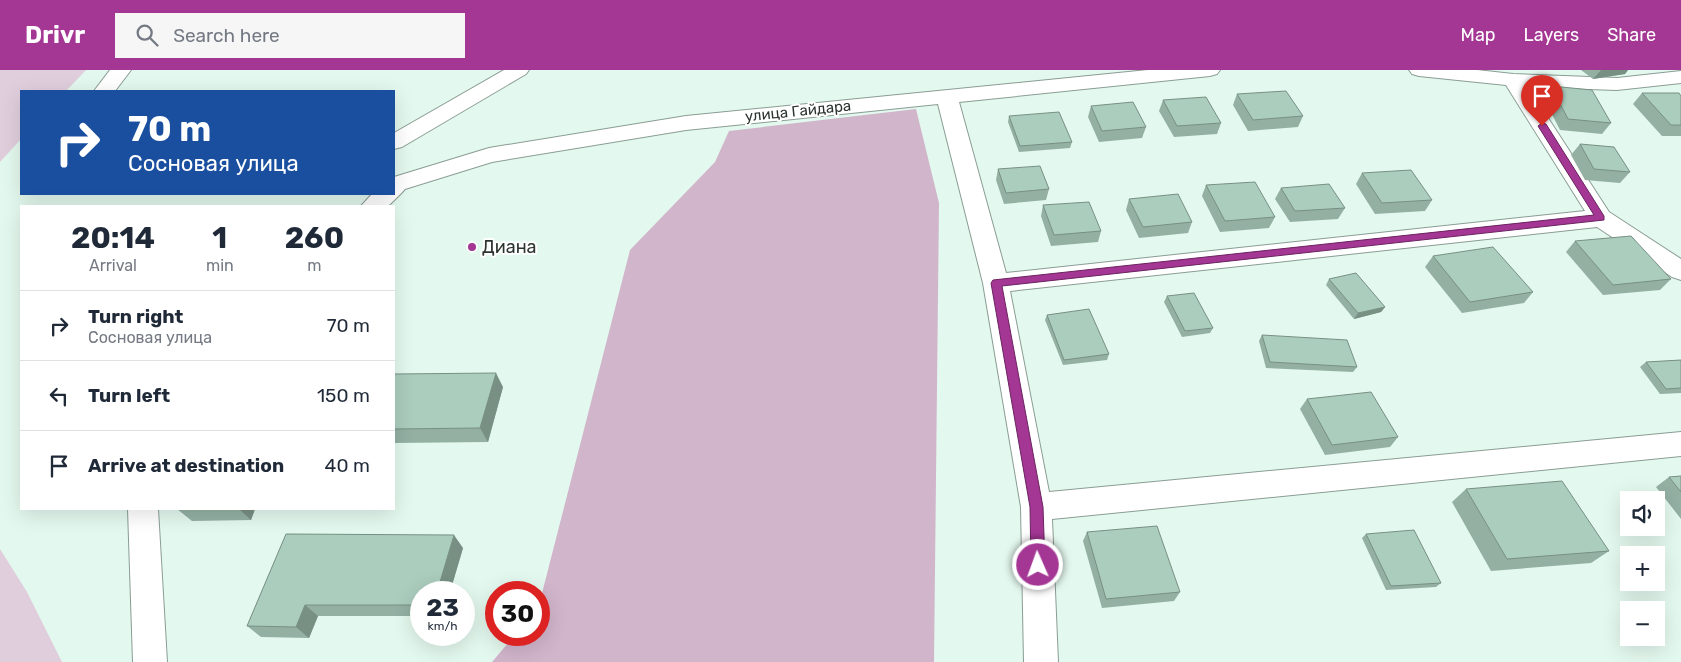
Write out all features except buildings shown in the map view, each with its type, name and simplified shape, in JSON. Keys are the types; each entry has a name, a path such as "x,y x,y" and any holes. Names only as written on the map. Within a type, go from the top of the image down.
{"street":[{"path":"105,90 122,70"},
{"path":"395,141 519,70"},
{"name":"улица Гайдара","path":"395,182 489,155 686,122 1210,70"},
{"path":"1419,70 1513,80 1542,76 1617,84 1681,77"},
{"path":"1513,80 1601,218 1681,271"},
{"path":"947,97 996,283 1036,507 1041,662"},
{"name":"улица Гайдара","path":"374,205 383,195"},
{"path":"996,283 1601,218"},
{"path":"1036,507 1681,444"},
{"path":"143,510 150,662"}],"shaded area":[{"path":"0,70 86,70 67,90 20,90 20,140 0,162"},
{"path":"916,109 939,203 934,662 492,662 506,646 550,646 550,581 545,581 630,250 715,162 729,131"},
{"path":"0,549 27,592 62,662 0,662"}],"place":[{"name":"Диана","path":"472,247"}],"route":[{"path":"1038,565 1036,507 996,283 1601,218 1542,126"}]}
